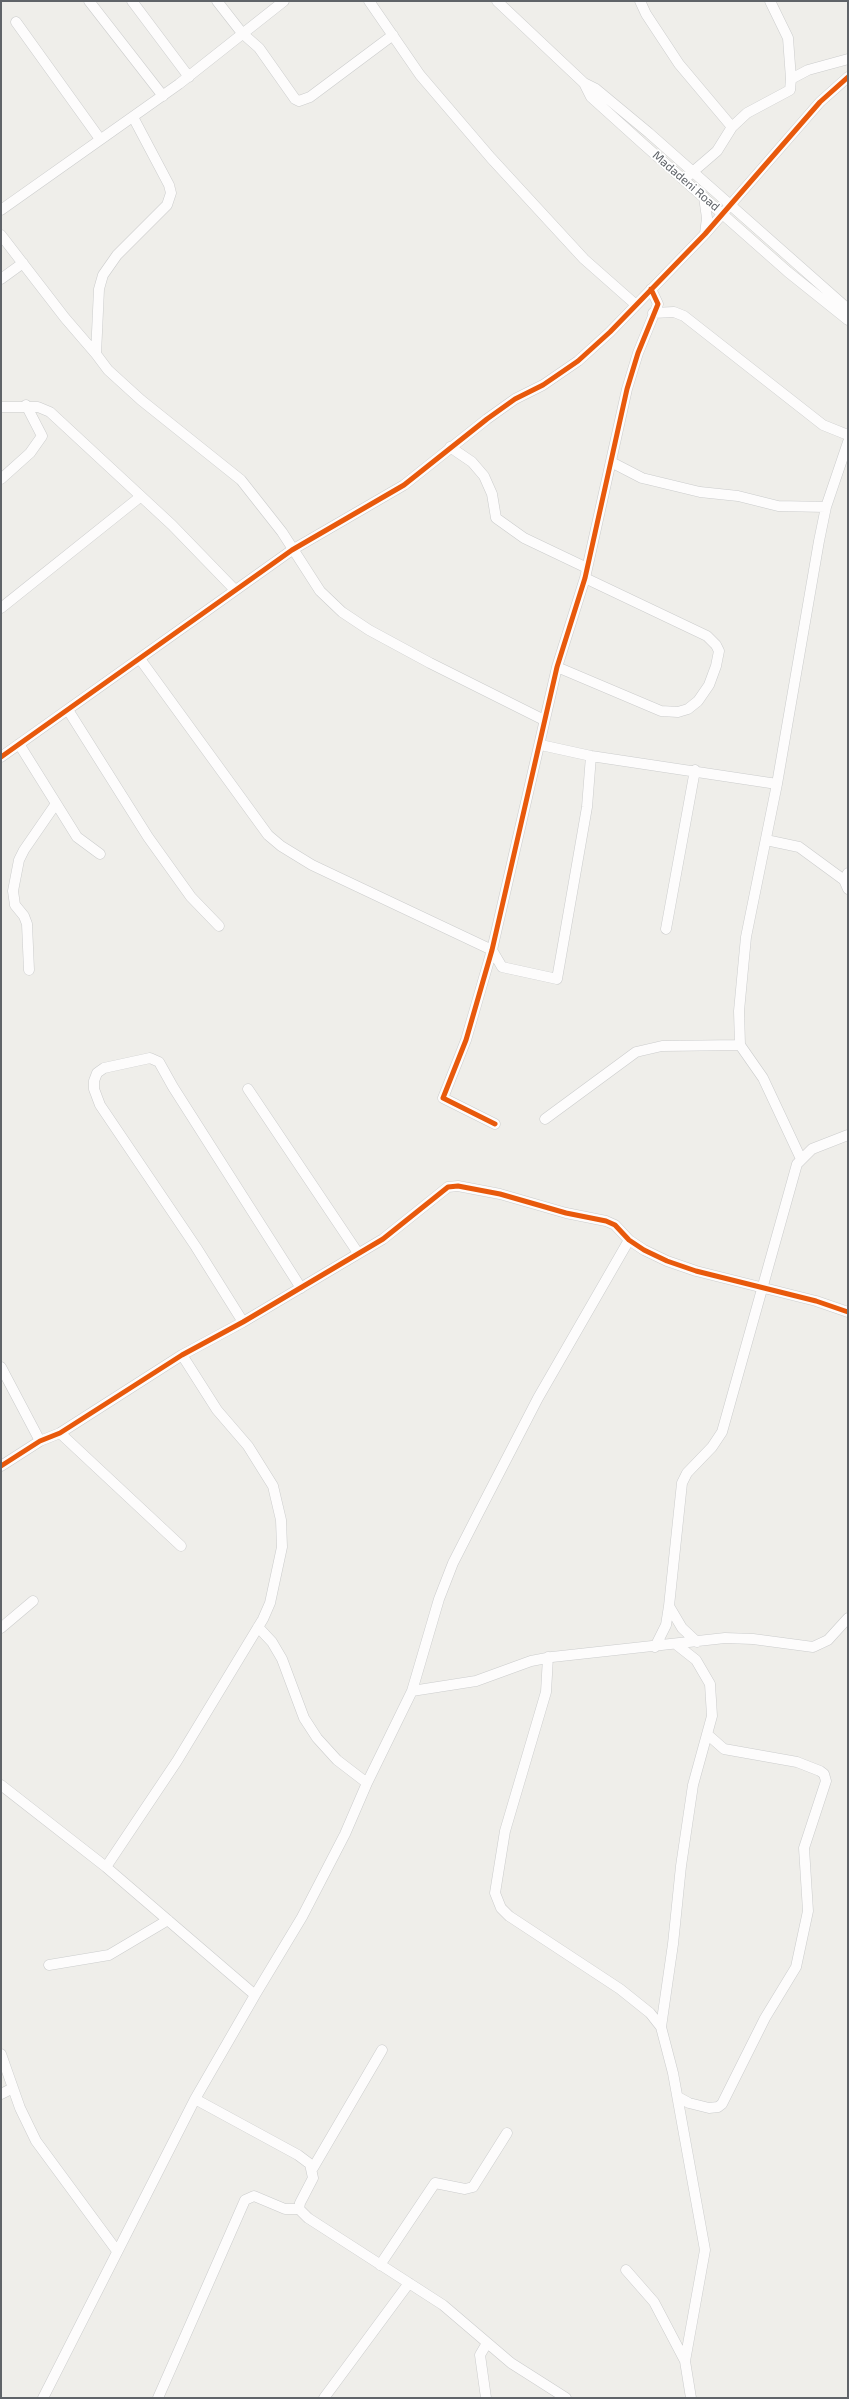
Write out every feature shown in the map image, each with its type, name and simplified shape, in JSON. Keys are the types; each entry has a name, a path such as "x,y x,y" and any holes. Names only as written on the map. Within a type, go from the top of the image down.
{"street":[{"path":"89,1 163,96"},
{"path":"132,1 189,77"},
{"path":"217,1 242,33 259,48 295,99 299,102 310,97 393,34"},
{"path":"1,210 189,77 242,33 284,1"},
{"path":"369,1 420,75 520,189 584,259 635,304"},
{"name":"Madadeni Road","path":"497,1 584,83 596,89 732,205 848,309"},
{"path":"640,1 646,14 679,64 732,127"},
{"path":"684,180 717,151 732,127 757,106 790,90 791,79 788,38 770,1"},
{"path":"16,22 100,139"},
{"path":"791,79 808,70 848,59"},
{"path":"1,757 292,550 404,485 450,447 515,399 543,385 578,361 610,332 635,304 705,234 732,205 820,102 848,77"},
{"name":"Madadeni Road","path":"584,83 591,97 723,214 848,320"},
{"path":"96,354 99,289 103,275 117,255 167,205 171,193 169,185 133,117"},
{"path":"704,197 707,218 705,234"},
{"path":"1,235 65,318 108,370 136,395 241,480 279,528 320,591 342,612 430,663 544,720"},
{"path":"1,279 23,263"},
{"path":"496,1124 443,1098 466,1040 492,950 540,745 544,720 557,668 586,573 627,389 653,312 658,304 657,297 651,289"},
{"path":"653,312 674,312 684,316 823,425 848,435"},
{"path":"1,479 30,453 42,436 26,406"},
{"path":"1,407 38,406 50,412 172,526 235,590"},
{"path":"801,1159 763,1078 740,1045 739,1011 746,937 777,784 794,674 826,506 848,442"},
{"path":"450,447 472,462 484,476 492,494 496,518 524,538 586,573 707,636 716,645 719,651 716,666 709,685 698,701 688,709 678,712 661,711 557,668"},
{"path":"611,462 642,478 700,492 750,499 778,506 826,506"},
{"path":"1,608 140,497"},
{"path":"140,659 268,835 281,846 312,865 492,950 502,967 557,979 587,807 591,756"},
{"path":"68,710 148,837 190,897 219,926"},
{"path":"19,744 55,805 77,837 100,854"},
{"path":"540,745 591,756 695,770 777,784"},
{"path":"666,929 695,770"},
{"path":"28,970 27,924 24,916 15,905 13,891 19,860 24,850 55,805"},
{"path":"766,840 799,847 847,880"},
{"path":"545,1119 636,1052 662,1046 740,1045"},
{"path":"243,1322 196,1247 100,1105 94,1090 94,1082 97,1073 104,1068 150,1058 159,1062 173,1087 301,1288"},
{"path":"248,1089 358,1253"},
{"path":"656,1647 666,1625 682,1483 687,1473 712,1448 722,1432 797,1164 812,1149 848,1135"},
{"path":"1,1466 40,1441 60,1433 182,1355 243,1322 396,1230 444,1189 458,1186 500,1194 566,1213 606,1221 615,1225 629,1240 650,1253 696,1271 762,1287 848,1312"},
{"path":"43,2398 194,2099 302,1917 331,1862 367,1783 412,1691 439,1599 453,1563 538,1398 629,1240"},
{"path":"106,1867 177,1761 258,1627 270,1604 282,1547 281,1520 273,1486 248,1446 216,1410 182,1355"},
{"path":"1,1367 40,1441"},
{"path":"60,1433 181,1546"},
{"path":"1,1628 34,1601"},
{"path":"669,1606 682,1628 697,1642"},
{"path":"412,1691 486,1678 531,1661 548,1657 656,1647 726,1638 753,1639 813,1647 828,1640 848,1618"},
{"path":"258,1627 272,1642 282,1659 304,1718 317,1738 337,1760 367,1783"},
{"path":"677,1644 696,1660 710,1684 712,1716 693,1785 681,1866 673,1944 661,2027 678,2097 705,2250 685,2361"},
{"path":"548,1657 546,1692 505,1832 496,1883 497,1901 509,1916 638,2002 661,2027"},
{"path":"678,2097 689,2103 709,2108 718,2107 722,2104 765,2018 796,1967 808,1911 804,1848 826,1781 824,1774 797,1762 724,1749 719,1747 707,1734"},
{"path":"1,1785 106,1867 255,1995"},
{"path":"49,1965 109,1955 168,1920"},
{"path":"299,2209 313,2178 312,2168 382,2050"},
{"path":"1,2054 13,2088 36,2141 117,2251"},
{"path":"1,2094 13,2088"},
{"path":"194,2099 298,2155 312,2168"},
{"path":"380,2265 435,2183 465,2189 473,2187 507,2133"},
{"path":"158,2398 245,2200 254,2196 285,2208 299,2209 308,2218 443,2305 511,2363 566,2398"},
{"path":"626,2270 654,2302 685,2361 691,2398"},
{"path":"324,2398 409,2283"},
{"path":"486,2398 480,2355 487,2343"}],"cycle path":[{"path":"1,757 292,550 404,485 487,419 515,399 543,385 578,361 610,332 705,234 820,102 848,77"},
{"path":"495,1124 443,1098 466,1040 492,950 557,667 585,578 627,389 638,353 658,304 651,289"},
{"path":"1,1466 40,1441 60,1433 182,1355 243,1322 383,1239 448,1187 458,1186 500,1194 566,1213 606,1221 615,1225 629,1240 644,1250 667,1261 696,1271 816,1301 848,1312"}]}
